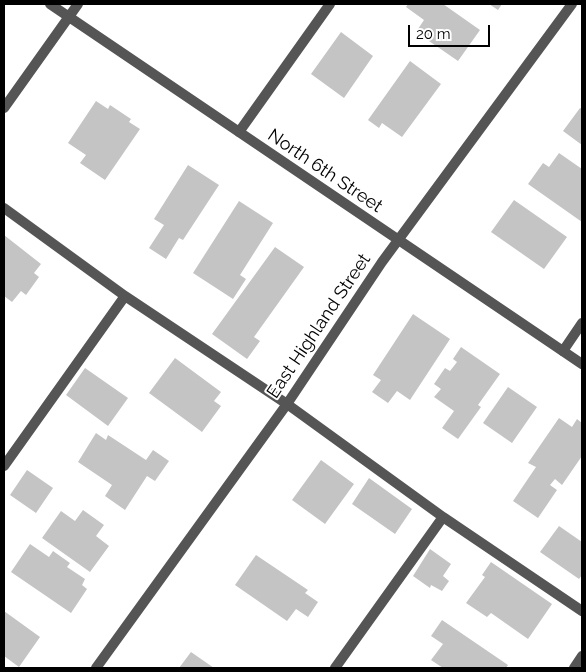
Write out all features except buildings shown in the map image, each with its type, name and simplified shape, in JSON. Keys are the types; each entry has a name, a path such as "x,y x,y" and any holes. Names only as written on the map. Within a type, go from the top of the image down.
{"street":[{"name":"North 6th Street","path":"50,4 582,364"},
{"path":"4,108 78,4"},
{"path":"239,132 330,4"},
{"name":"East Highland Street","path":"96,668 287,404 398,240 572,4"},
{"path":"4,208 125,296 287,404 443,517 582,611"},
{"path":"4,466 125,296"},
{"path":"563,351 582,323"},
{"path":"335,668 443,517"},
{"path":"574,668 582,656"}]}
